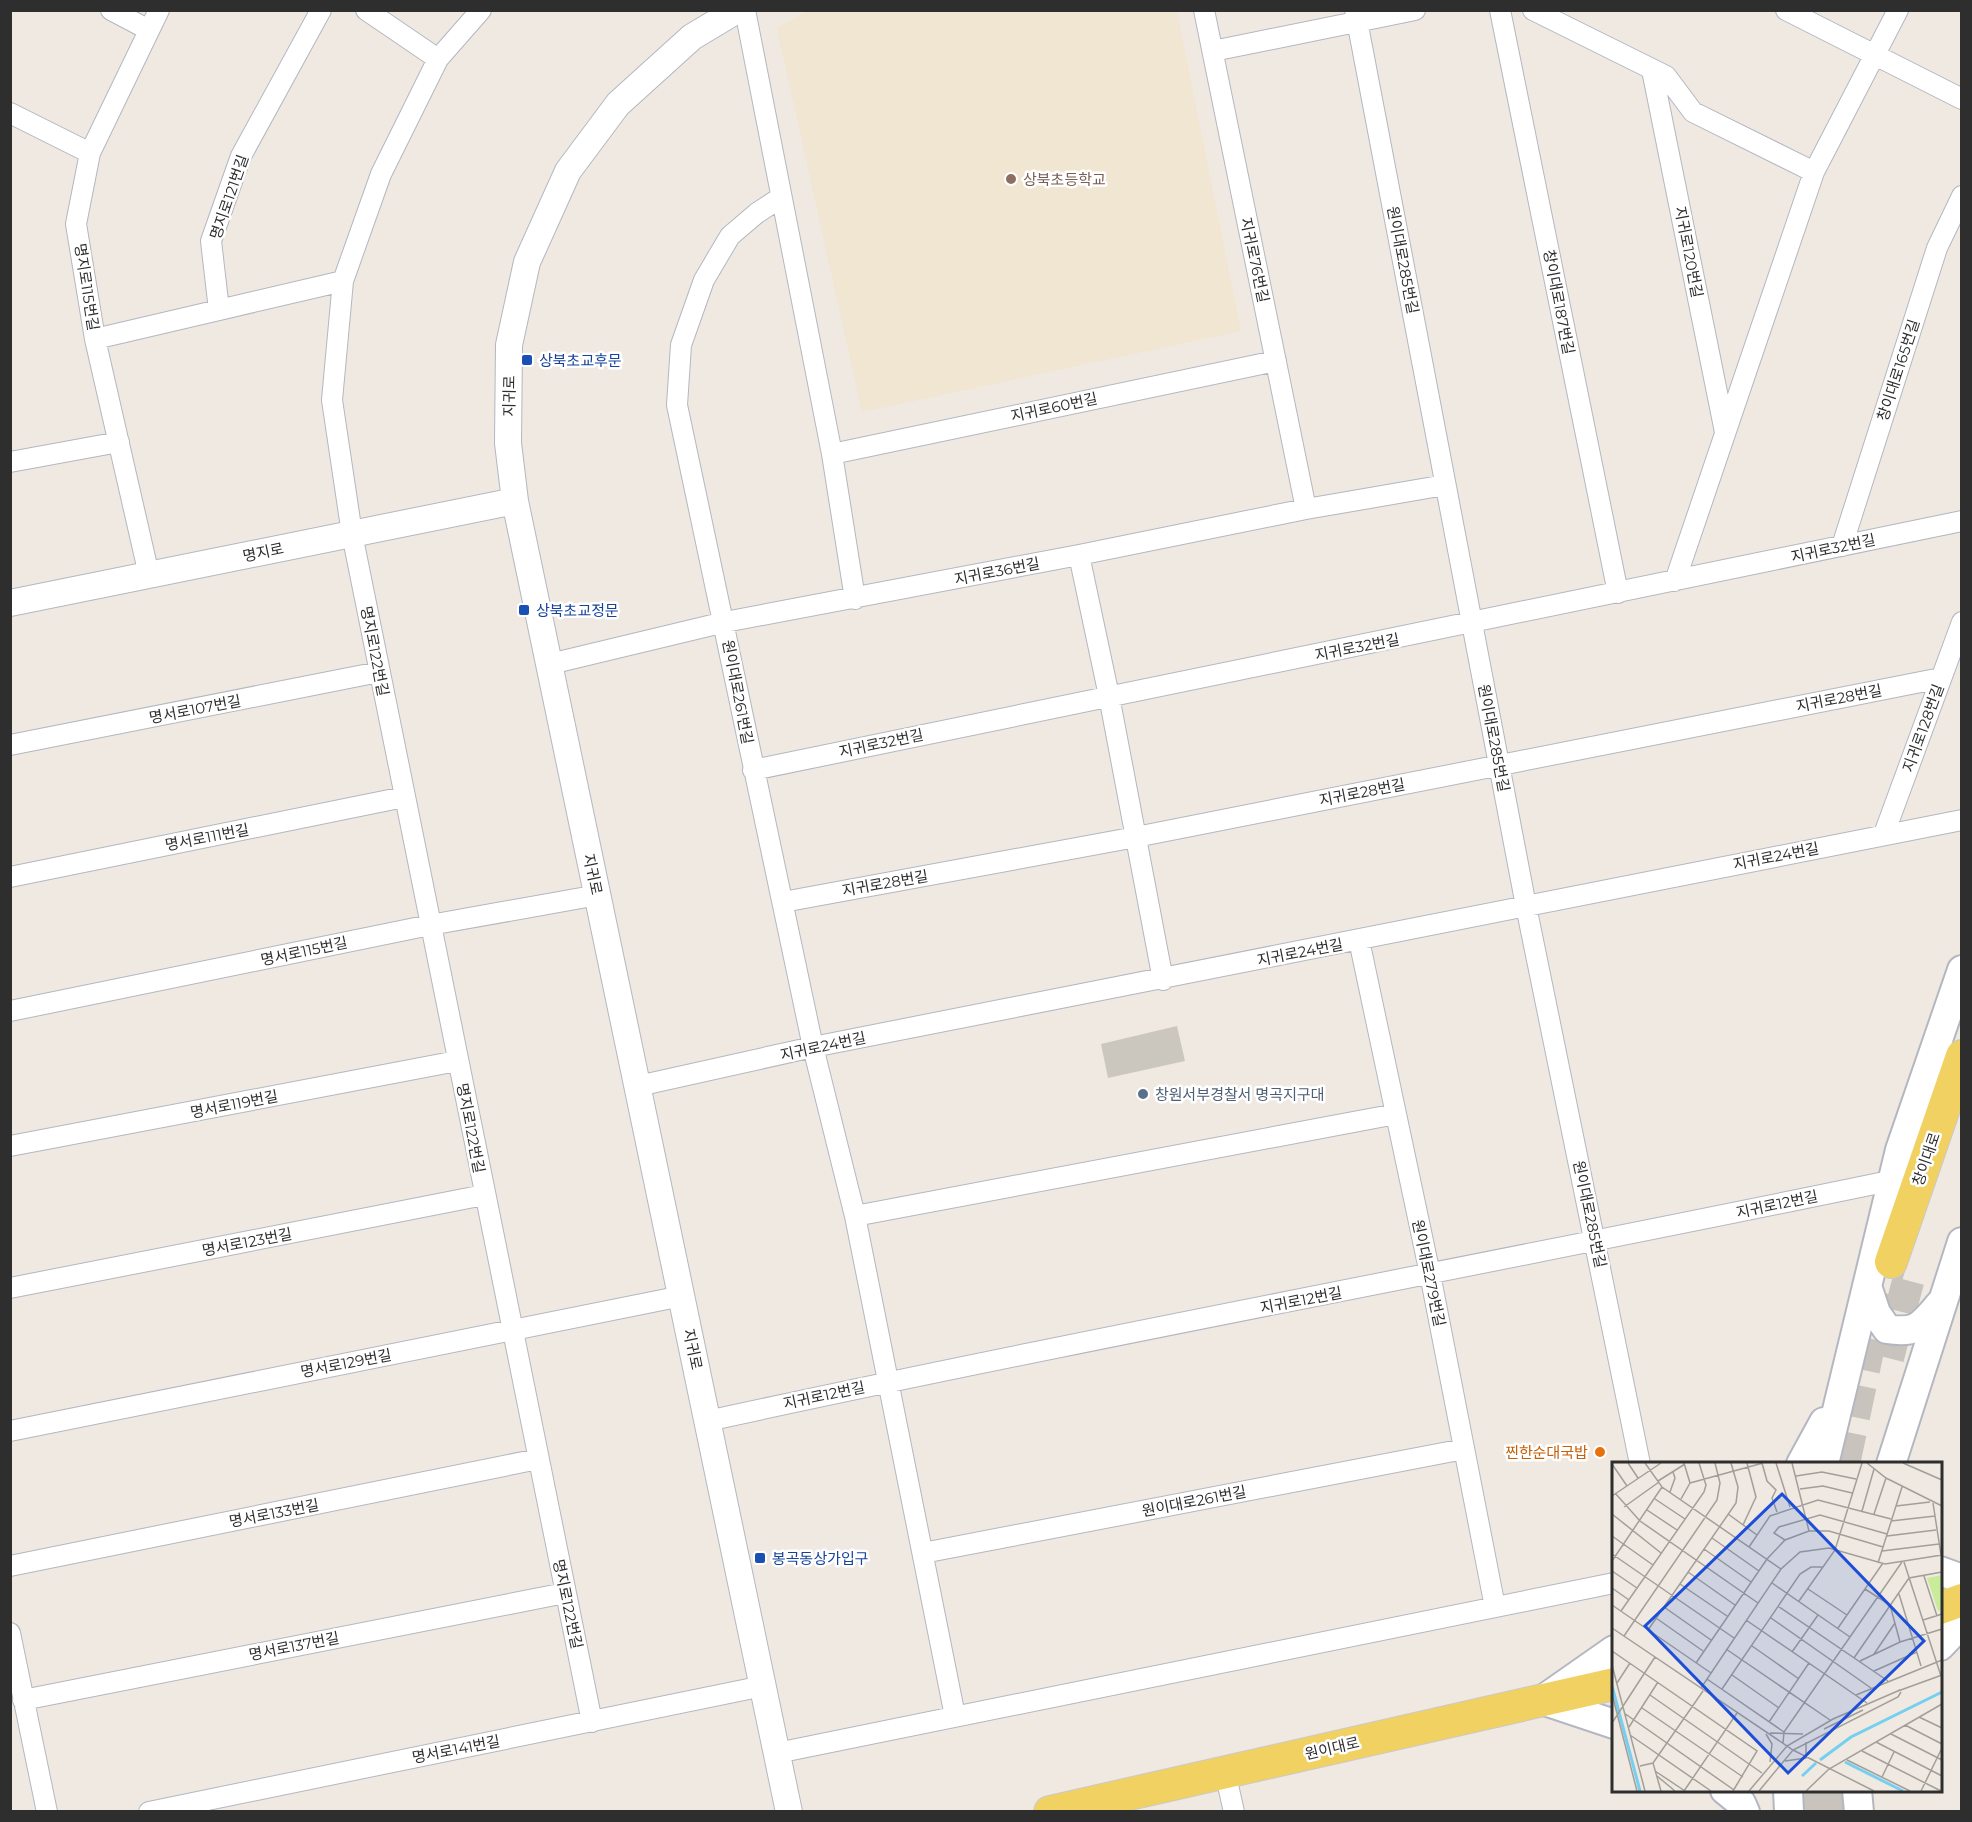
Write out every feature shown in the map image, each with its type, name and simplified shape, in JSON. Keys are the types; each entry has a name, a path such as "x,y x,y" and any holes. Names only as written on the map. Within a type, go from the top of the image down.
{"main road":[{"path":"1824,1462 1900,1150 1962,970"},
{"name":"창이대로","path":"1962,1056 1900,1268 1962,1120"},
{"path":"1892,1462 1962,1242"},
{"path":"1867,1287 1876,1313 1887,1329 1907,1332 1925,1322 1943,1300"},
{"path":"1802,1462 1842,1392"},
{"path":"1942,1571 1962,1579"},
{"path":"1942,1608 1962,1600"},
{"path":"1942,1645 1962,1623"},
{"path":"1542,1700 1612,1651"},
{"name":"원이대로","path":"1050,1812 1612,1684"},
{"path":"1542,1700 1612,1723"},
{"path":"1726,1792 1741,1803 1745,1812"},
{"path":"1788,1792 1789,1812"}],"street":[{"path":"111,10 149,30"},
{"name":"명지로115번길","path":"149,575 95,339 76,224 90,153 159,10"},
{"name":"명지로121번길","path":"219,310 212,242 215,231 241,156 321,10"},
{"path":"366,10 438,59"},
{"path":"352,534 332,400 343,281 381,174 438,59 481,10"},
{"name":"지귀로","path":"737,10 692,37 618,104 568,171 527,262 509,345 508,443 515,501 789,1812"},
{"path":"745,10 780,198 832,454 855,598"},
{"name":"지귀로76번길","path":"1204,10 1306,509"},
{"path":"1213,51 1356,17 1415,10"},
{"name":"창이대로187번길","path":"1500,10 1618,593"},
{"path":"1533,10 1666,76 1693,112 1814,172"},
{"path":"1786,10 1962,99"},
{"name":"지귀로120번길","path":"1675,581 1814,172 1898,10"},
{"name":"원이대로285번길","path":"1356,17 1526,906 1640,1462"},
{"name":"지귀로120번길","path":"1653,70 1725,434"},
{"path":"10,113 90,153"},
{"name":"창이대로165번길","path":"1842,546 1937,248 1962,196"},
{"name":"원이대로261번길","path":"780,198 757,213 730,236 704,280 681,345 676,405 813,1047 855,1216 956,1716"},
{"path":"95,339 343,281"},
{"name":"지귀로60번길","path":"832,454 1276,361"},
{"path":"10,462 119,442"},
{"name":"지귀로36번길","path":"550,664 724,622 1445,484"},
{"name":"명지로","path":"10,603 515,501"},
{"name":"지귀로32번길","path":"753,770 1472,624 1962,521"},
{"name":"명지로122번길","path":"352,534 592,1722"},
{"path":"1079,555 1109,696 1163,980"},
{"name":"지귀로128번길","path":"1884,834 1962,622"},
{"name":"명서로107번길","path":"10,745 380,672"},
{"name":"지귀로28번길","path":"783,902 1136,837 1941,678"},
{"name":"명서로111번길","path":"10,877 404,797"},
{"name":"지귀로24번길","path":"638,1086 813,1047 1163,980 1962,820"},
{"name":"명서로115번길","path":"10,1011 430,924 598,895"},
{"name":"원이대로279번길","path":"1359,940 1430,1274 1495,1607"},
{"name":"명서로119번길","path":"10,1146 457,1061"},
{"path":"855,1216 1396,1114"},
{"name":"지귀로12번길","path":"707,1421 889,1381 1596,1242 1894,1180"},
{"name":"명서로123번길","path":"10,1288 484,1195"},
{"name":"명서로129번길","path":"10,1431 682,1296"},
{"name":"원이대로261번길","path":"923,1553 1464,1449"},
{"name":"명서로133번길","path":"10,1566 538,1459"},
{"path":"777,1753 1612,1583"},
{"name":"명서로137번길","path":"23,1700 565,1593"},
{"path":"10,1633 46,1812"},
{"name":"명서로141번길","path":"149,1812 763,1686"},
{"path":"1225,1772 1234,1812"}],"shaded area":[{"name":"상북초등학교","path":"807,11 1177,11 1241,331 862,412 777,28"}],"building":[{"path":"1177,1026 1185,1061 1108,1078 1101,1044"}],"tunnel":[{"path":"1844,1462 1876,1313 1891,1262"},
{"path":"1888,1358 1910,1274"},
{"path":"1804,1792 1806,1812"},
{"path":"1826,1792 1828,1812"}],"place":[{"name":"상북초등학교","path":"1011,179"},
{"name":"상북초교후문","path":"527,360"},
{"name":"상북초교정문","path":"524,610"},
{"name":"창원서부경찰서 명곡지구대","path":"1143,1094"},
{"name":"찐한순대국밥","path":"1600,1452"},
{"name":"봉곡동상가입구","path":"760,1558"}]}
